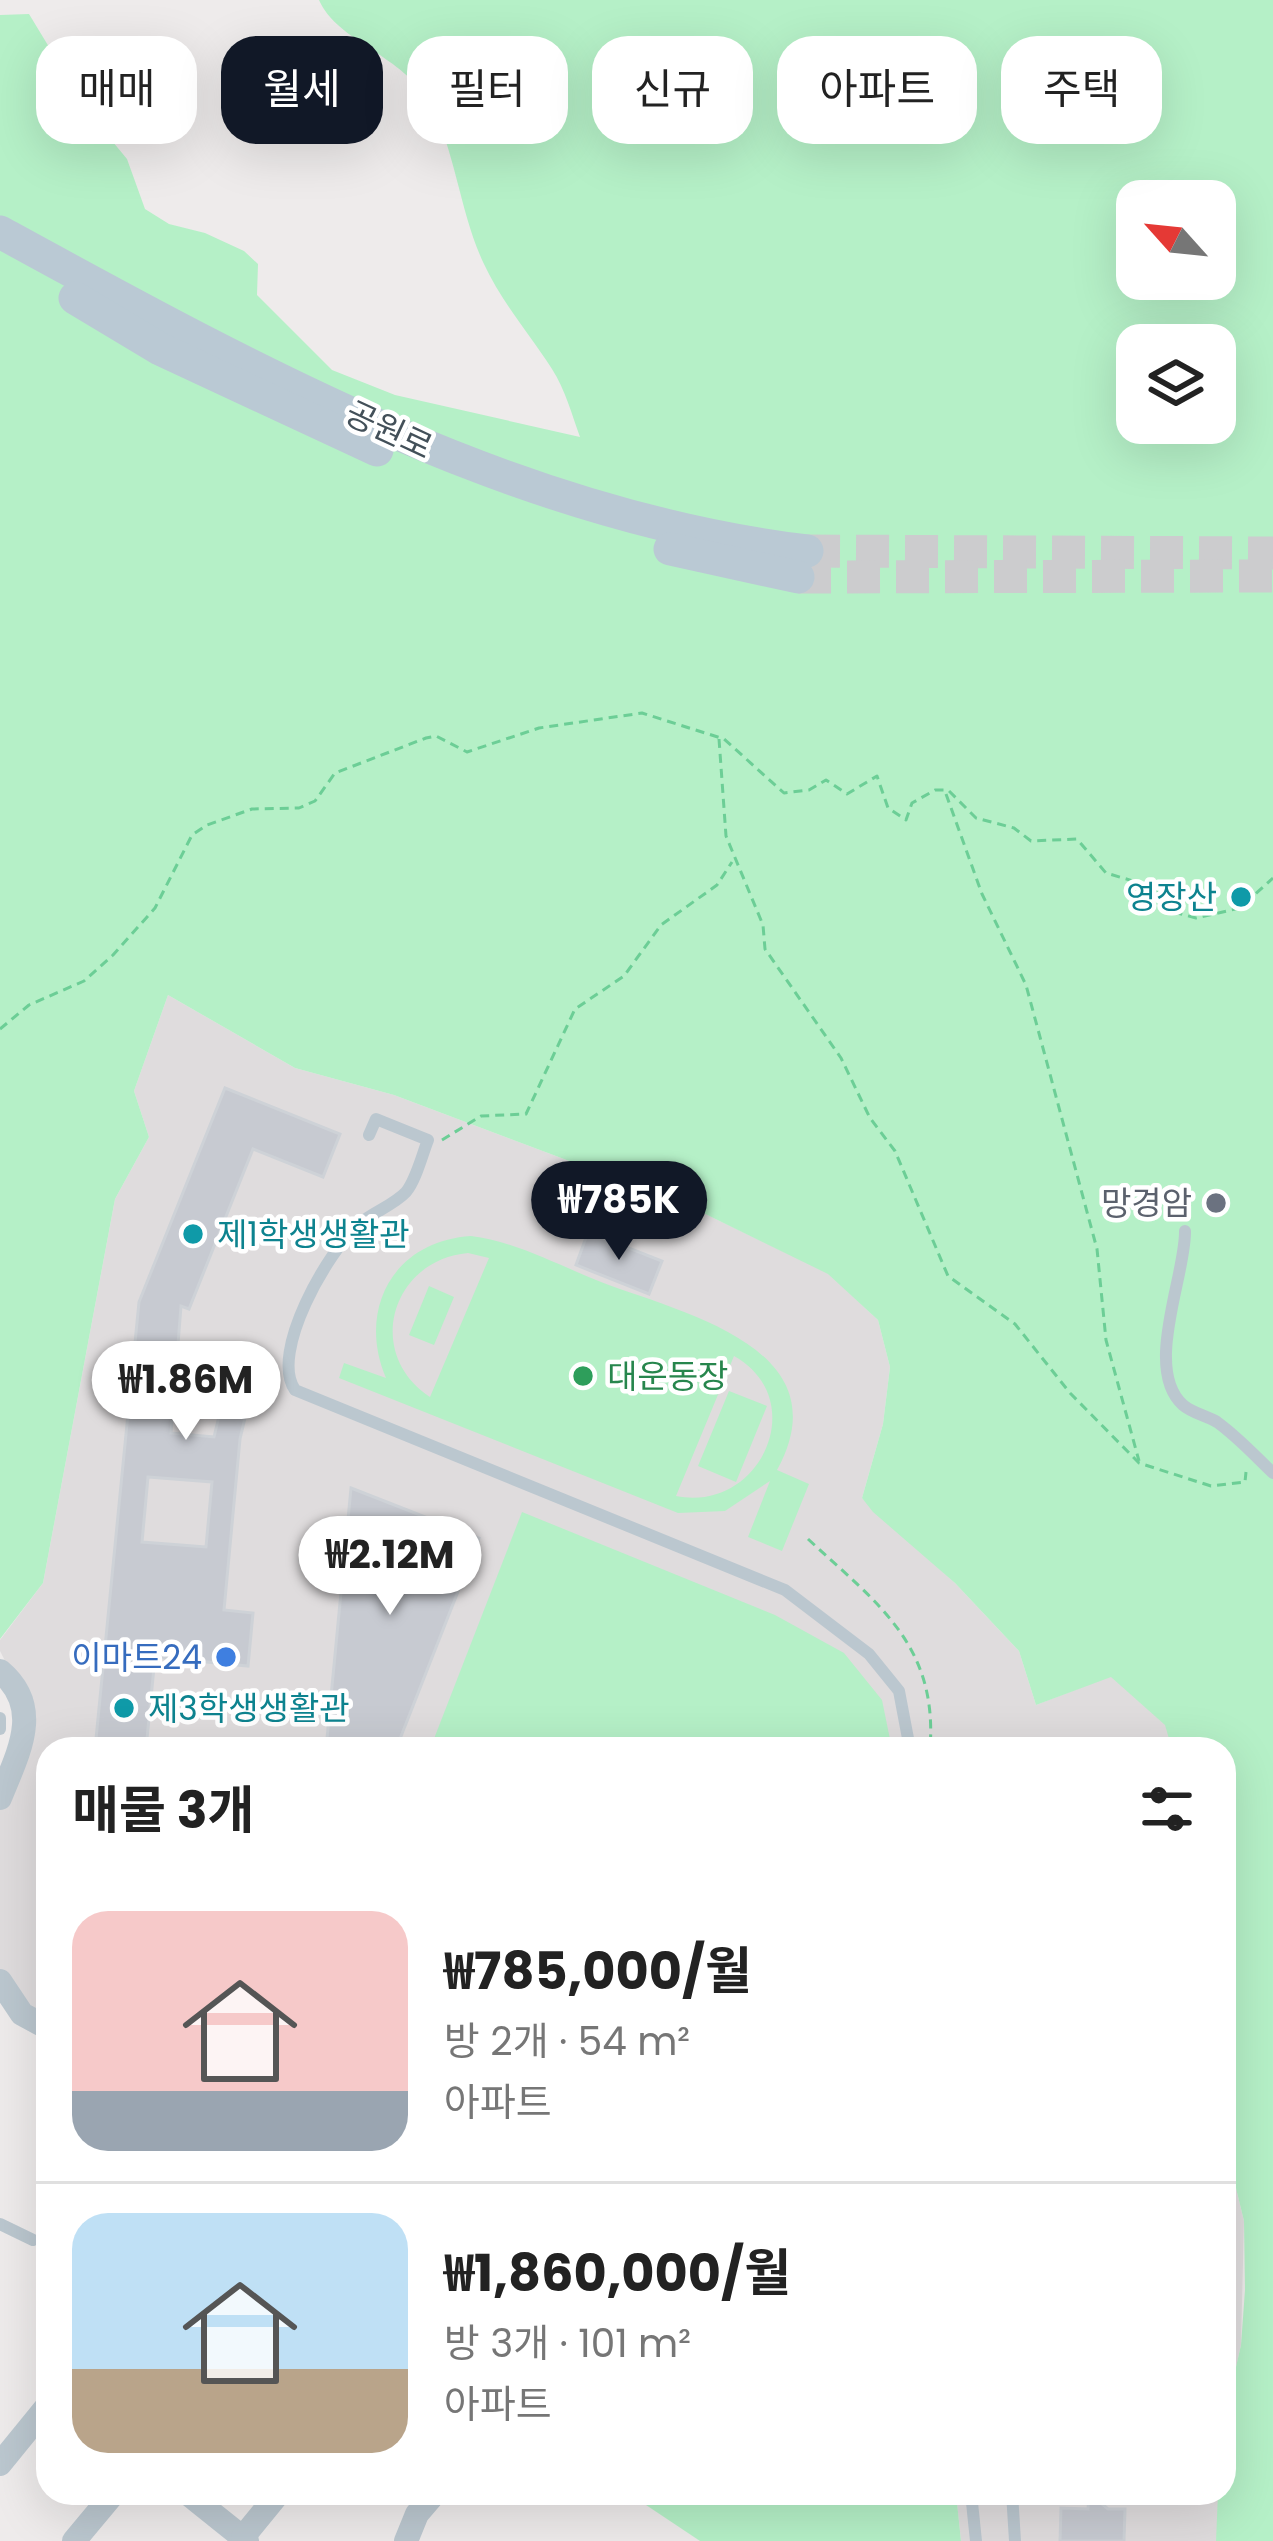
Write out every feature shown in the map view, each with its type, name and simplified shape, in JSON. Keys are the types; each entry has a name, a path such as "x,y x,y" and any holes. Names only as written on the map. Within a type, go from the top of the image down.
{"main road":[{"name":"공원로","path":"0,232 207,344 452,458 661,525 803,564 644,541 397,459 160,349 0,256"}],"street":[{"path":"0,1671 24,1698 26,1713 0,1798"},
{"path":"0,1982 22,2014 36,2022"},
{"path":"0,2464 36,2420"},
{"path":"74,2541 104,2505"},
{"path":"203,2505 245,2539 270,2505"},
{"path":"406,2541 425,2505"}],"lane":[{"path":"369,1136 376,1119 428,1140 406,1191 361,1222 332,1254 290,1347 286,1365 296,1390 785,1591 869,1654 899,1690 908,1737"},
{"path":"1185,1231 1185,1253 1173,1285 1167,1365 1171,1384 1184,1406 1248,1446 1273,1473"},
{"path":"0,1718 0,1730"},
{"path":"0,2224 33,2240"},
{"path":"972,2505 976,2541"},
{"path":"1013,2505 1015,2541"}],"path":[{"path":"0,1028 29,1005 62,995 94,974 154,908 192,836 232,812 299,808 315,802 335,773 426,737 436,736 467,752 539,728 637,713 718,736 784,794 809,790 826,780 848,794 877,776 891,812 906,820 912,802 935,790 946,792 976,818 1015,828 1031,841 1077,839 1106,873 1150,886 1183,916 1207,917 1240,908 1273,878"},
{"path":"718,736 728,796 726,836 763,925 772,964 841,1058 870,1118 895,1151 948,1276 1015,1324 1083,1407 1139,1463 1211,1486 1245,1482 1248,1446"},
{"path":"946,792 955,828 1027,985 1097,1249 1106,1340 1139,1463"},
{"path":"428,1140 448,1140 481,1116 526,1114 575,1009 624,976 661,926 717,885 734,859"},
{"path":"808,1539 877,1603 916,1649 933,1708 931,1737"}],"shaded area":[{"path":"168,995 295,1068 394,1095 689,1206 828,1273 878,1320 890,1367 883,1424 862,1498 955,1583 1019,1651 1036,1705 1111,1676 1166,1725 1169,1737 36,1737 36,2016 0,1981 0,1798 24,1698 0,1651 0,1640 43,1583 115,1199 149,1137 134,1091"},
{"path":"1236,2188 1244,2221 1241,2345 1236,2367"},
{"path":"957,2505 1219,2505 1216,2541 961,2541"}],"green space":[{"path":"319,0 1273,0 1273,2541 1216,2541 1218,2505 1236,2505 1236,2367 1245,2290 1244,2221 1236,2188 1236,1737 1168,1737 1165,1725 1111,1677 1036,1705 1019,1651 955,1583 862,1498 883,1424 890,1367 878,1320 828,1274 689,1206 394,1095 295,1068 168,995 134,1091 149,1137 115,1199 43,1583 0,1639 0,15 29,14 42,36 36,36 36,144 115,144 127,159 145,209 169,224 205,233 244,251 258,264 257,295 332,370 395,395 580,437 557,377 483,262 446,144 568,144 568,36 407,36 407,75 383,57 383,36 353,36 328,15"},
{"name":"대운동장","path":"471,1236 521,1249 710,1323 772,1365 789,1394 792,1428 777,1470 809,1484 782,1551 748,1537 770,1481 725,1511 678,1513 339,1378 344,1363 386,1378 376,1328 388,1283 402,1265 444,1241","holes":["468,1253 489,1258 430,1397 410,1379 397,1357 395,1312 420,1272 442,1259","734,1356 757,1375 770,1399 772,1424 766,1449 752,1471 731,1487 706,1497 676,1496"]},
{"path":"429,1286 454,1297 434,1345 409,1335"},
{"path":"729,1391 767,1406 736,1482 698,1466"},
{"path":"522,1512 775,1615 844,1653 882,1700 890,1737 435,1737"},
{"path":"646,2505 957,2505 961,2541 700,2541"}],"building":[{"path":"225,1088 340,1134 323,1177 253,1149 189,1309 181,1306 171,1433 214,1437 235,1349 260,1355 240,1439 224,1610 253,1613 248,1666 155,1657 147,1737 96,1737 139,1302","holes":["148,1477 212,1482 206,1547 142,1542"]},
{"path":"588,1232 662,1261 649,1294 576,1265"},
{"path":"351,1488 479,1538 401,1737 327,1737"},
{"path":"1088,2505 1103,2505 1125,2509 1124,2541 1060,2541 1061,2508 1088,2509"}],"tunnel":[{"path":"807,551 1273,553"},
{"path":"798,577 1273,576"}],"place":[{"name":"영장산","path":"1241,897"},
{"name":"망경암","path":"1216,1203"},
{"name":"제1학생생활관","path":"193,1234"},
{"name":"대운동장","path":"583,1376"},
{"name":"이마트24","path":"226,1657"},
{"name":"제3학생생활관","path":"124,1708"}]}
